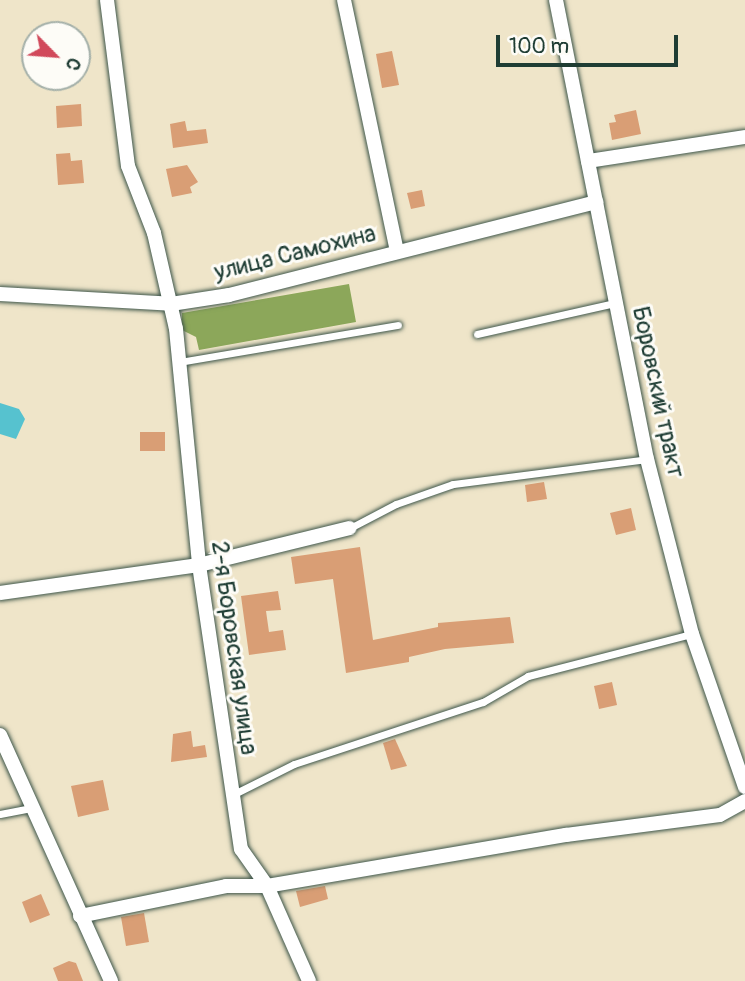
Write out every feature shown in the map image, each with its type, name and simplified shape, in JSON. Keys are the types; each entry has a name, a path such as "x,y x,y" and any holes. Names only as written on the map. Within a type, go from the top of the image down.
{"street":[{"name":"2-я Боровская улица","path":"107,0 128,166 154,233 171,304 180,362 199,565 231,796 241,849 267,886 309,981"},
{"path":"344,0 397,251"},
{"name":"Боровский тракт","path":"556,0 647,459 692,634 745,787"},
{"path":"588,161 745,136"},
{"name":"улица Самохина","path":"0,294 171,304 229,295 596,202"},
{"path":"0,593 199,565 350,528"},
{"path":"0,735 111,981"},
{"path":"80,916 226,886 267,886 566,835 720,815 745,801"}],"lane":[{"path":"477,334 615,303"},
{"path":"180,362 398,325"},
{"path":"350,528 396,504 453,484 647,459"},
{"path":"231,796 294,765 483,702 528,676 692,634"},
{"path":"0,814 33,808"}],"green space":[{"path":"349,284 356,322 199,350 196,337 182,330 182,313"}],"water":[{"path":"0,403 19,409 25,419 16,439 0,434"}],"building":[{"path":"392,51 399,85 382,88 376,54"},
{"path":"81,104 82,126 57,128 56,106"},
{"path":"636,110 641,134 612,140 609,123 616,122 614,115"},
{"path":"185,121 187,131 206,129 208,143 173,148 170,124"},
{"path":"70,153 71,161 82,160 84,183 58,185 56,154"},
{"path":"187,165 198,182 190,187 192,193 172,197 166,169"},
{"path":"422,190 425,206 411,209 407,193"},
{"path":"140,432 165,432 165,451 140,451"},
{"path":"544,482 547,499 527,502 525,485"},
{"path":"631,508 636,530 616,535 610,513"},
{"path":"360,547 373,640 438,627 438,623 510,617 514,643 445,649 409,657 409,662 346,673 333,579 295,584 291,557"},
{"path":"278,591 281,610 266,611 269,632 283,630 286,650 249,655 241,596"},
{"path":"612,682 617,705 599,709 594,686"},
{"path":"191,731 193,747 205,745 207,757 171,762 173,734"},
{"path":"395,739 407,766 391,770 383,743"},
{"path":"103,780 109,810 78,817 71,786"},
{"path":"325,886 328,899 300,907 296,891"},
{"path":"41,894 50,915 30,923 22,902"},
{"path":"144,913 149,942 126,946 121,917"},
{"path":"69,961 76,963 83,981 58,981 53,968"}]}
